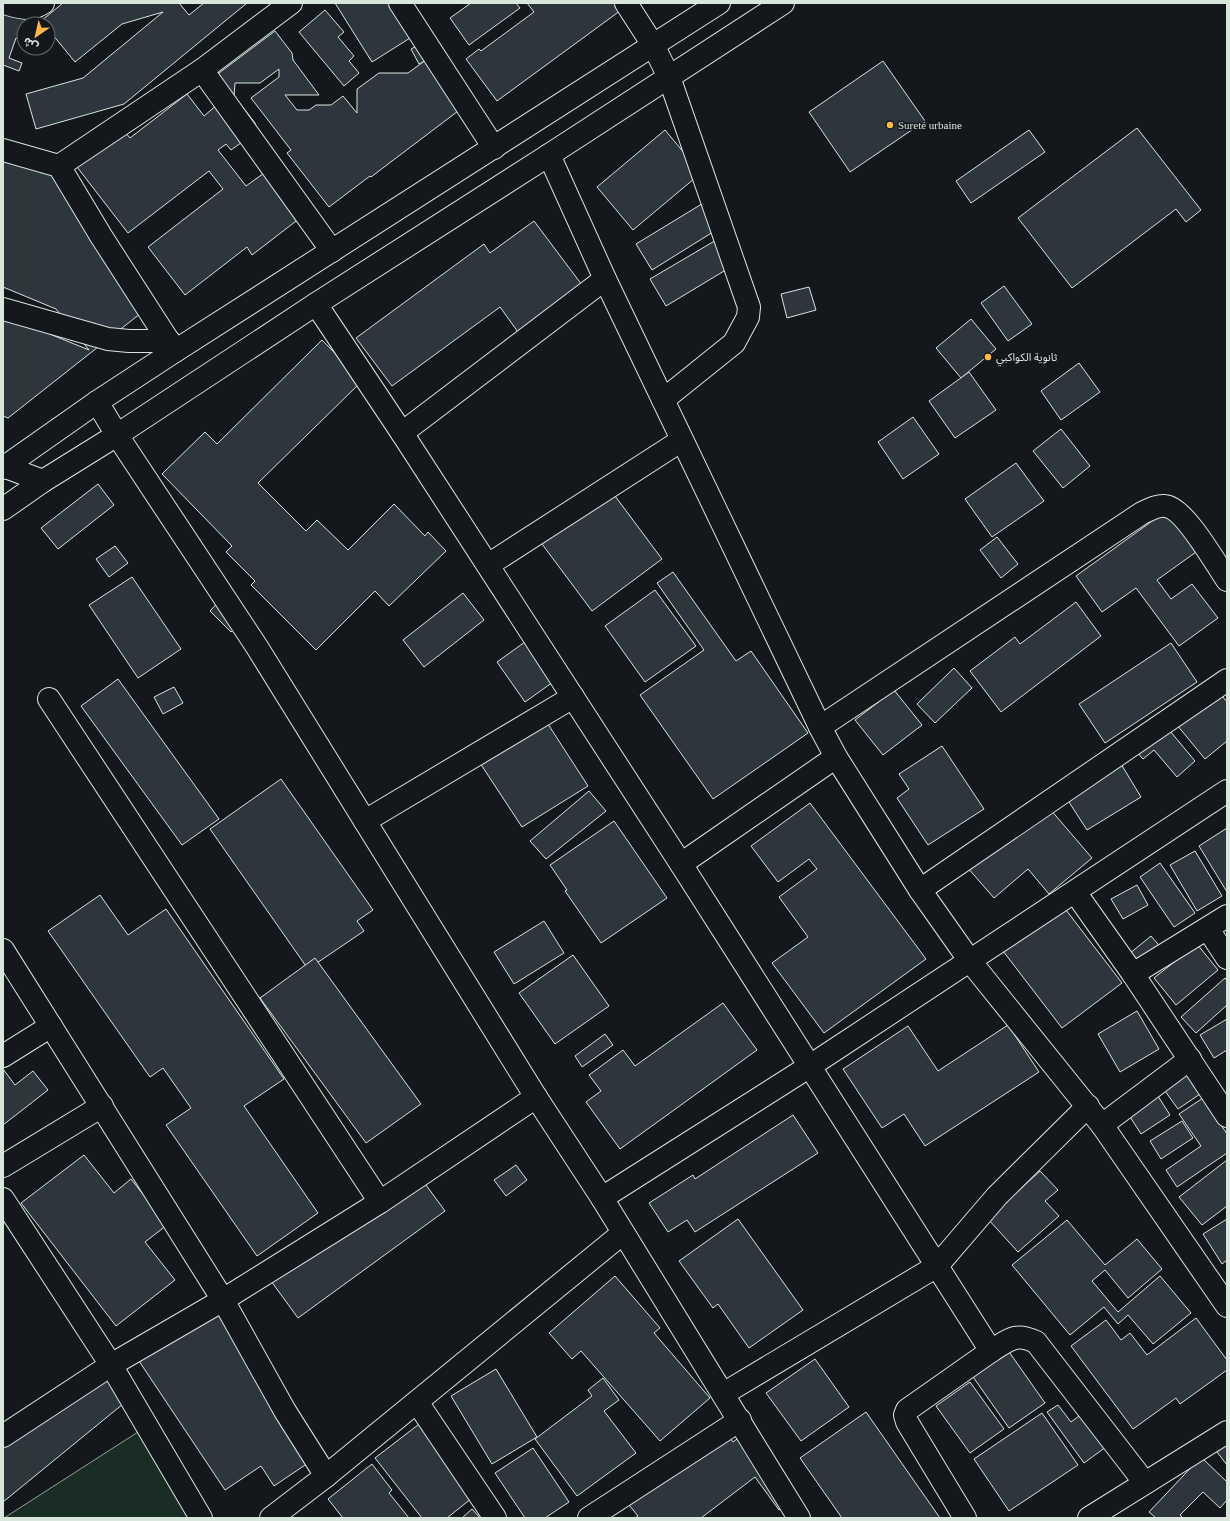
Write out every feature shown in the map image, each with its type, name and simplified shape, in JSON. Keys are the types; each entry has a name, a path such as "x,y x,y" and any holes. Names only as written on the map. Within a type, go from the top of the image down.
{"street":[{"path":"4,3 25,9 36,7 43,3"},
{"path":"59,166 202,70 291,3"},
{"path":"400,3 494,148"},
{"path":"626,3 653,45 669,77 749,307 748,317 734,343 663,400"},
{"path":"4,467 97,402 172,346 332,251 719,3"},
{"path":"3,509 43,481 117,435 316,304 783,3"},
{"path":"202,70 332,251"},
{"path":"3,150 59,166 101,236 172,346"},
{"path":"549,155 605,279 836,758 920,890 970,961 1088,1106 1227,1306"},
{"path":"402,433 605,279"},
{"path":"316,304 402,433 681,864 991,1352"},
{"path":"3,309 108,339 172,346"},
{"path":"97,402 117,435 257,647 536,1097 602,1198 800,1518"},
{"path":"488,565 682,440"},
{"path":"4,467 43,481"},
{"path":"820,727 1142,513 1154,508 1166,506 1178,512 1189,523 1227,580"},
{"path":"920,890 1227,680"},
{"path":"365,821 573,697"},
{"path":"49,699 380,1202"},
{"path":"681,864 836,758"},
{"path":"602,1198 810,1066 1226,792"},
{"path":"1075,892 1133,974 1227,1116"},
{"path":"1133,974 1227,916"},
{"path":"1208,929 1227,958"},
{"path":"3,950 223,1300 285,1411 326,1476"},
{"path":"3,1056 51,1026"},
{"path":"1102,1125 1190,1059"},
{"path":"3,1436 111,1365 223,1300 380,1202 536,1097"},
{"path":"3,1166 102,1106"},
{"path":"723,1394 937,1266 997,1196 1088,1106"},
{"path":"3,1199 111,1365 201,1518"},
{"path":"271,1518 296,1511 326,1476 623,1234"},
{"path":"965,1518 907,1422 905,1415 907,1410 1012,1338 1026,1338 1036,1342 1145,1483"},
{"path":"417,1402 495,1518"},
{"path":"589,1518 740,1420"},
{"path":"1101,1515 1145,1483 1227,1432"}],"green space":[{"path":"138,1432 195,1518 4,1518"}],"building":[{"path":"63,3 179,3 189,15 204,3 247,3 124,104 36,129 26,94 83,78 163,12 122,24 75,62 56,39 56,16 47,16"},
{"path":"335,3 399,3 418,33 372,62"},
{"path":"471,3 516,3 520,8 469,45 450,18"},
{"path":"527,3 626,3 628,5 497,101 466,59 479,49 481,51 534,12"},
{"path":"40,6 37,16 16,16 16,38 9,58 22,63 19,71 3,65 3,9"},
{"path":"325,10 344,32 338,37 354,56 349,61 359,73 344,86 299,32"},
{"path":"275,31 292,53 293,60 319,95 285,95 297,110 309,110 316,105 331,105 343,96 357,113 357,89 379,73 408,73 430,57 466,105 329,207 287,153 291,150 251,98 279,77 279,69 260,83 235,83 234,96 255,123 255,144 207,82"},
{"path":"426,41 434,56 419,64 411,49"},
{"path":"883,61 925,121 850,172 809,112"},
{"path":"187,94 204,116 218,104 245,140 231,150 226,144 218,150 246,186 267,171 313,208 252,255 247,247 185,295 148,247 223,189 209,171 128,233 77,167 124,131 130,138"},
{"path":"1137,128 1201,210 1186,222 1176,209 1072,288 1018,218"},
{"path":"665,130 701,173 633,230 597,187"},
{"path":"1029,130 1045,152 971,203 956,181"},
{"path":"3,154 71,182 155,302 8,418 3,416 3,315 89,350 56,309 3,287"},
{"path":"705,202 721,227 652,270 636,244"},
{"path":"534,221 582,285 518,332 500,307 392,386 356,338 484,244 490,253"},
{"path":"718,239 734,265 666,306 650,279"},
{"path":"1004,286 1032,324 1008,341 981,303"},
{"path":"809,287 816,310 787,318 781,294"},
{"path":"971,319 996,349 961,378 936,348"},
{"path":"322,340 362,381 258,483 306,531 317,520 348,550 394,504 425,536 428,532 446,551 389,606 375,591 316,650 251,585 255,581 226,552 232,546 162,474 205,432 217,444"},
{"path":"1079,363 1100,392 1061,420 1041,391"},
{"path":"969,372 996,410 955,438 929,401"},
{"path":"913,417 939,454 903,479 878,442"},
{"path":"1061,429 1090,466 1063,488 1033,451"},
{"path":"1016,463 1044,501 992,537 965,499"},
{"path":"98,484 114,505 58,549 41,528"},
{"path":"609,488 662,559 592,611 539,540"},
{"path":"1173,506 1203,547 1157,580 1171,599 1192,584 1218,618 1179,646 1136,588 1102,612 1076,576"},
{"path":"997,537 1018,564 1001,578 980,550"},
{"path":"115,546 128,563 109,577 96,559"},
{"path":"673,572 736,661 751,651 808,733 713,799 640,695 704,650 657,583"},
{"path":"132,577 181,649 138,678 89,605"},
{"path":"655,590 696,646 645,682 605,626"},
{"path":"463,593 484,620 424,667 403,640"},
{"path":"222,598 243,620 231,632 210,611"},
{"path":"1076,602 1101,636 1001,712 970,671 1015,637 1020,644"},
{"path":"532,637 560,677 525,702 497,662"},
{"path":"1171,643 1197,682 1105,743 1079,704"},
{"path":"954,668 972,688 935,723 917,704"},
{"path":"118,679 219,819 182,845 81,706"},
{"path":"174,687 183,703 163,714 154,697"},
{"path":"894,690 922,725 883,755 855,720"},
{"path":"1219,692 1227,702 1227,741 1205,759 1177,725"},
{"path":"546,721 588,786 522,827 480,763"},
{"path":"1165,725 1195,761 1177,777 1154,750 1143,759 1135,750"},
{"path":"942,746 984,809 928,845 897,798 909,789 899,774"},
{"path":"1121,764 1141,797 1087,830 1067,799"},
{"path":"281,779 373,910 357,921 364,931 308,969 210,829"},
{"path":"589,791 606,811 546,859 530,841"},
{"path":"1044,802 1092,858 1049,894 1028,869 994,898 967,867"},
{"path":"810,803 926,959 824,1033 772,963 808,937 779,897 817,869 809,859 778,882 751,846"},
{"path":"614,821 667,898 601,943 565,891 567,890 550,865"},
{"path":"1227,828 1227,892 1199,846"},
{"path":"1195,851 1222,896 1197,911 1170,865"},
{"path":"1160,863 1195,913 1174,927 1140,877"},
{"path":"1137,885 1148,905 1123,919 1111,899"},
{"path":"100,895 128,935 166,909 284,1079 244,1106 318,1213 257,1256 166,1125 191,1108 163,1068 150,1077 48,931"},
{"path":"1063,906 1122,983 1062,1028 1003,951"},
{"path":"544,921 564,953 514,984 494,952"},
{"path":"1151,936 1165,952 1143,970 1129,954"},
{"path":"1197,944 1218,970 1176,1005 1154,978"},
{"path":"573,955 609,1006 555,1044 519,993"},
{"path":"315,958 421,1104 366,1143 260,998"},
{"path":"1225,978 1227,981 1227,1005 1196,1033 1181,1017"},
{"path":"723,1003 757,1050 620,1149 586,1102 601,1091 589,1075 623,1050 635,1066"},
{"path":"1137,1011 1159,1049 1120,1072 1098,1034"},
{"path":"1227,1019 1227,1050 1214,1058 1200,1035"},
{"path":"1008,1025 1039,1072 925,1146 904,1114 882,1128 843,1069 908,1026 938,1071"},
{"path":"605,1034 613,1045 582,1067 575,1056"},
{"path":"1181,1060 1203,1092 1178,1109 1155,1077"},
{"path":"3,1069 15,1085 33,1071 48,1090 3,1125"},
{"path":"1156,1093 1170,1115 1141,1134 1127,1112"},
{"path":"1203,1098 1227,1134 1227,1153 1177,1187 1166,1170 1201,1146 1179,1114"},
{"path":"793,1115 818,1153 695,1232 687,1220 668,1232 649,1203 693,1175 695,1179"},
{"path":"1182,1121 1193,1138 1161,1159 1150,1141"},
{"path":"84,1155 114,1193 131,1179 167,1225 145,1242 175,1280 116,1326 21,1203"},
{"path":"1227,1160 1227,1206 1202,1225 1179,1197"},
{"path":"516,1165 527,1180 506,1196 494,1180"},
{"path":"1040,1171 1058,1190 1045,1201 1059,1216 1018,1252 988,1219"},
{"path":"418,1174 445,1211 298,1318 271,1281"},
{"path":"738,1219 803,1310 749,1348 718,1304 713,1308 679,1261"},
{"path":"1227,1219 1227,1260 1222,1264 1203,1234"},
{"path":"1067,1220 1105,1265 1137,1239 1162,1269 1128,1298 1105,1270 1092,1281 1118,1312 1160,1276 1191,1313 1153,1344 1128,1315 1118,1324 1104,1307 1070,1335 1012,1265"},
{"path":"615,1276 660,1328 654,1333 710,1398 660,1441 581,1351 572,1359 549,1333"},
{"path":"216,1310 314,1459 274,1486 261,1466 225,1490 139,1361"},
{"path":"1196,1318 1227,1360 1227,1370 1180,1404 1176,1398 1133,1429 1071,1346 1106,1320 1121,1340 1130,1333 1147,1355"},
{"path":"1007,1349 1045,1403 1009,1428 971,1374"},
{"path":"815,1359 849,1407 801,1441 766,1393"},
{"path":"106,1361 134,1395 3,1502 3,1445"},
{"path":"496,1369 537,1437 492,1464 451,1396"},
{"path":"603,1378 619,1400 604,1411 636,1453 577,1496 535,1439 592,1396 588,1390"},
{"path":"970,1382 1004,1429 970,1453 936,1406"},
{"path":"1058,1405 1071,1422 1086,1411 1110,1444 1084,1463 1047,1412"},
{"path":"866,1412 940,1518 842,1518 800,1458"},
{"path":"1042,1413 1078,1465 1009,1511 974,1459"},
{"path":"427,1418 482,1490 447,1518 422,1518 375,1458"},
{"path":"726,1433 733,1442 745,1433 795,1497 779,1510 755,1477 701,1518 635,1518 638,1516 621,1495"},
{"path":"1227,1438 1227,1465 1214,1448"},
{"path":"533,1448 569,1502 545,1518 525,1518 495,1473"},
{"path":"1201,1457 1227,1482 1227,1500 1220,1508 1203,1492 1180,1515 1183,1518 1156,1518 1149,1512"},
{"path":"372,1464 392,1490 389,1493 409,1518 343,1518 328,1499"},
{"path":"472,1509 480,1518 462,1518"}],"place":[{"name":"Sureté urbaine","path":"890,125"},
{"name":"ثانوية الكواكبي","path":"988,357"}]}
